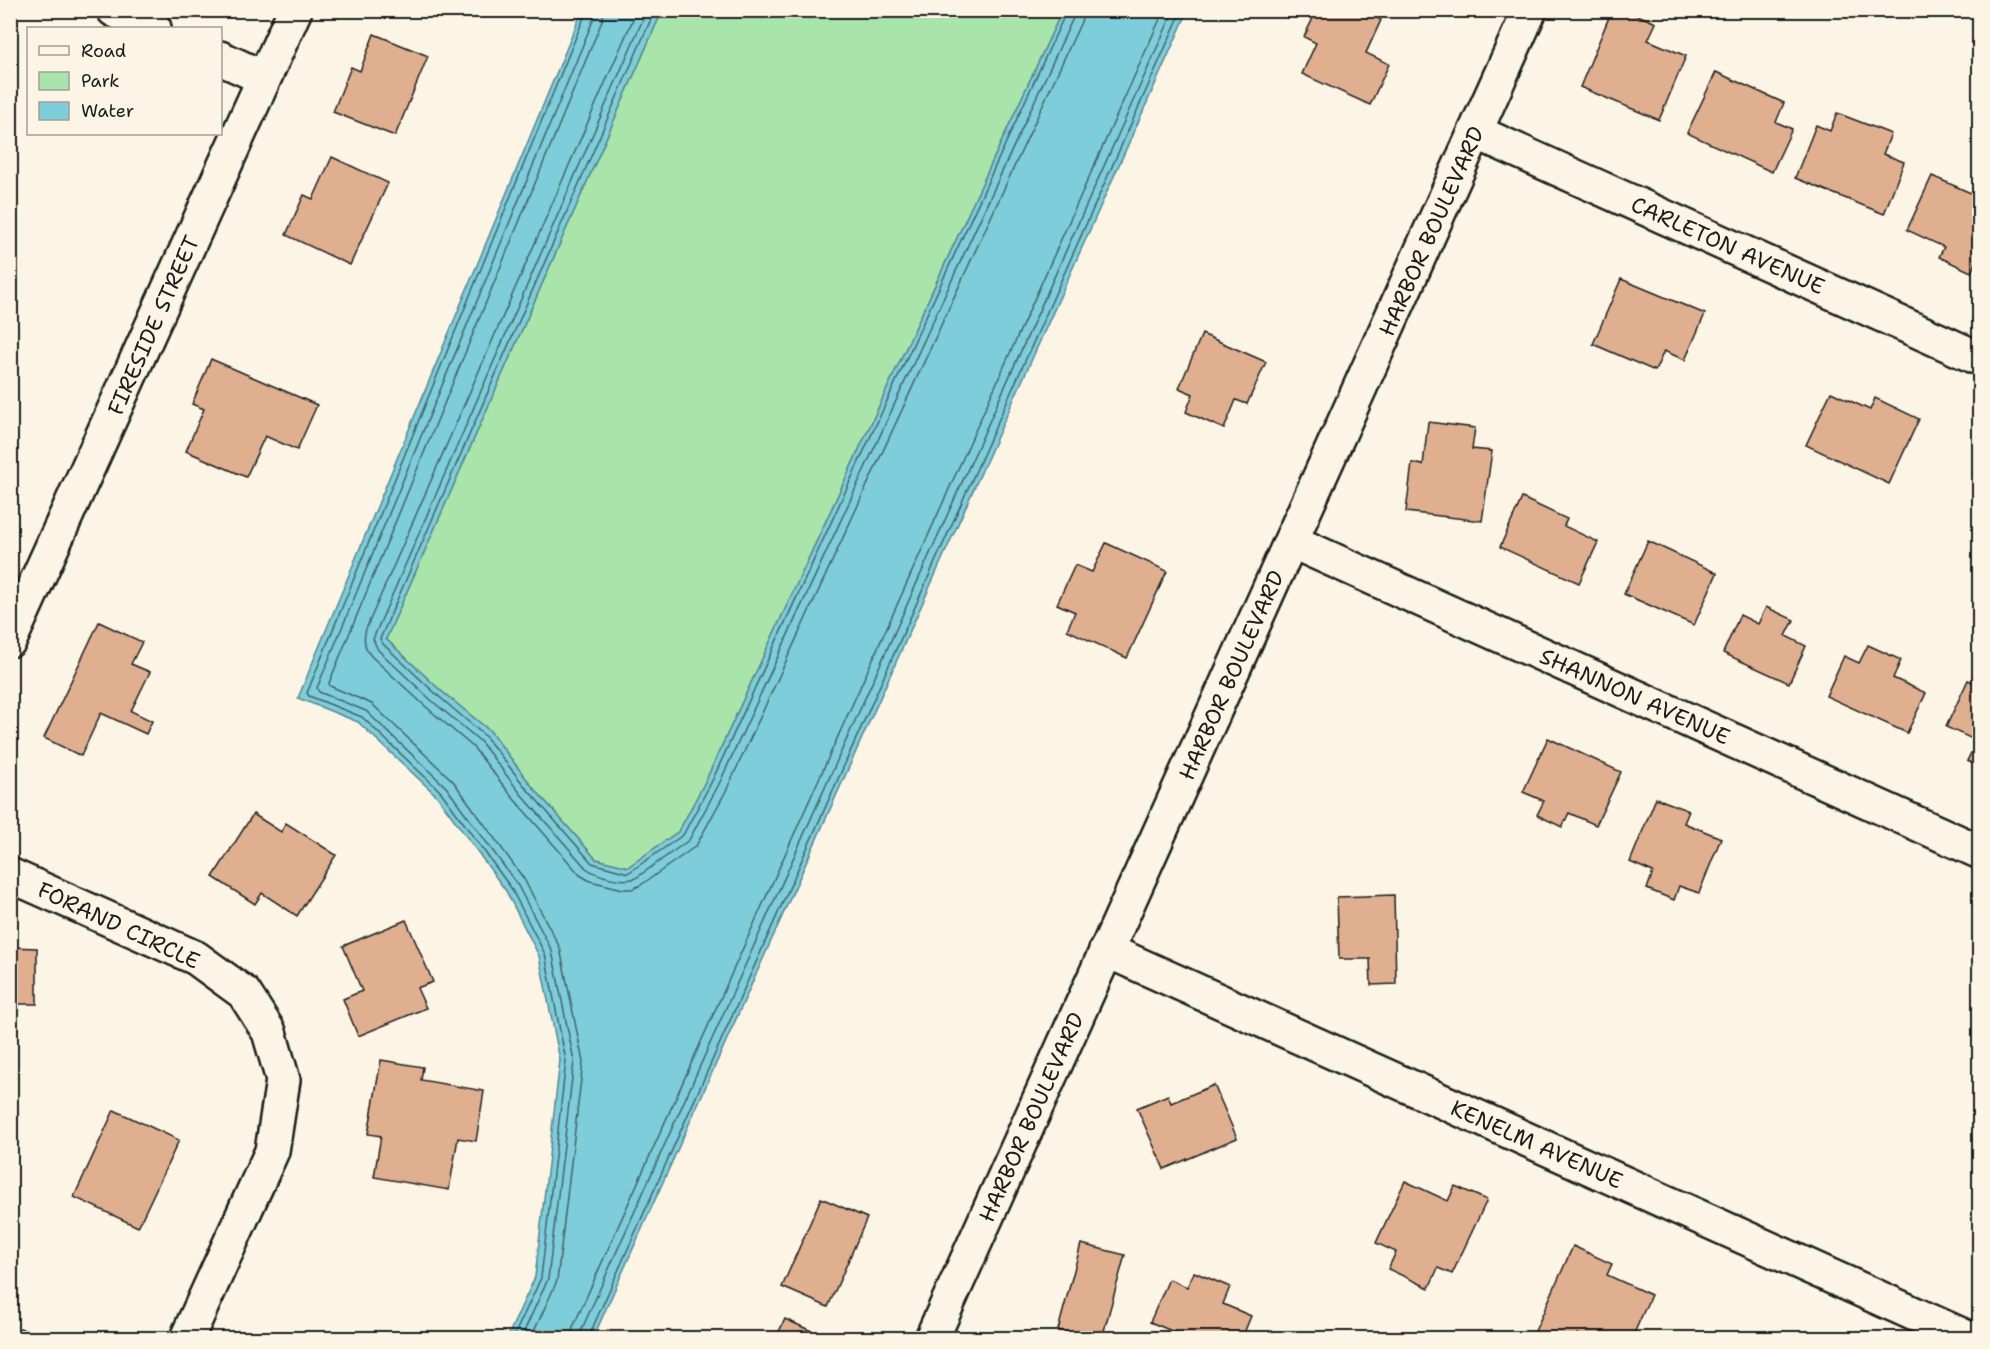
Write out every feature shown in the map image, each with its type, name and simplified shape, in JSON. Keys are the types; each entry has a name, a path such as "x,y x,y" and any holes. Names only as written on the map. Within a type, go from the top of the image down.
{"street":[{"path":"114,10 152,27"},
{"name":"FIRESIDE STREET","path":"10,640 295,10"},
{"name":"HARBOR BOULEVARD","path":"932,1338 1530,10"},
{"path":"222,59 264,78"},
{"name":"CARLETON AVENUE","path":"1476,132 1980,359"},
{"name":"SHANNON AVENUE","path":"1291,541 1980,852"},
{"name":"FORAND CIRCLE","path":"10,874 196,958 244,993 269,1032 283,1080 272,1151 187,1338"},
{"name":"KENELM AVENUE","path":"1106,950 1968,1338"}],"green space":[{"path":"662,11 1062,11 707,778 679,831 628,867 596,859 531,785 490,731 440,690 386,639"}],"water":[{"path":"582,11 662,11 386,639 440,690 490,731 531,785 596,859 628,867 679,831 707,778 1062,11 1188,11 593,1338 507,1338 535,1277 560,1060 539,956 506,891 437,796 358,722 298,698"}],"building":[{"path":"1317,10 1360,10 1381,20 1366,53 1389,64 1370,105 1302,74 1316,43 1304,37"},
{"path":"1612,10 1626,10 1656,23 1648,40 1686,56 1659,120 1580,87"},
{"path":"374,34 428,56 395,136 333,112 351,67 360,71"},
{"path":"1716,72 1784,103 1776,122 1792,129 1772,172 1687,133"},
{"path":"1837,113 1891,134 1883,154 1904,162 1884,214 1795,178 1816,125 1830,131"},
{"path":"332,157 388,183 350,265 286,235 304,195 313,199"},
{"path":"1932,176 1980,197 1980,254 1971,272 1939,257 1944,247 1907,230"},
{"path":"1621,279 1705,314 1685,360 1664,351 1655,371 1593,344"},
{"path":"1202,334 1266,362 1247,404 1236,400 1224,429 1186,412 1193,394 1179,388"},
{"path":"211,359 317,405 297,450 265,436 246,477 186,451 204,409 192,404"},
{"path":"1831,392 1870,410 1875,398 1919,419 1889,484 1806,445"},
{"path":"1428,422 1475,428 1472,449 1492,451 1482,521 1406,512 1412,463 1423,465"},
{"path":"1522,498 1567,519 1564,526 1598,542 1579,583 1500,547"},
{"path":"1648,541 1717,573 1694,625 1624,594"},
{"path":"1106,543 1167,571 1127,658 1067,630 1075,612 1057,604 1075,565 1092,572"},
{"path":"1766,607 1794,620 1786,636 1806,646 1789,683 1723,653 1740,615 1758,624"},
{"path":"99,622 142,642 131,664 150,672 131,711 152,721 146,734 101,713 81,756 44,738"},
{"path":"1868,645 1901,660 1893,678 1926,693 1907,733 1826,696 1844,656 1859,663"},
{"path":"1968,680 1980,685 1980,767 1967,761 1977,741 1946,727"},
{"path":"1548,738 1621,772 1596,825 1569,813 1562,827 1537,815 1544,801 1523,792"},
{"path":"1656,798 1689,811 1684,823 1721,838 1699,893 1679,886 1674,900 1647,889 1653,872 1630,862"},
{"path":"253,814 281,832 286,823 336,855 297,916 262,893 255,904 213,877"},
{"path":"1394,895 1396,984 1371,985 1370,959 1339,959 1337,897"},
{"path":"406,920 433,982 417,988 426,1008 358,1036 343,999 362,991 343,946"},
{"path":"10,947 37,948 37,1004 12,1004 12,1023 10,1023"},
{"path":"381,1060 423,1067 421,1080 484,1091 476,1141 458,1138 449,1190 374,1177 381,1136 368,1134"},
{"path":"1214,1085 1237,1138 1164,1169 1137,1108 1168,1095 1171,1103"},
{"path":"114,1110 179,1140 138,1227 74,1197"},
{"path":"1405,1181 1448,1201 1455,1186 1487,1200 1452,1274 1438,1268 1429,1288 1388,1269 1396,1252 1376,1243"},
{"path":"821,1198 867,1218 828,1307 782,1287"},
{"path":"1081,1244 1125,1255 1102,1338 1089,1338 1058,1330"},
{"path":"1573,1246 1612,1264 1607,1275 1651,1295 1632,1338 1586,1338 1577,1334 1575,1338 1532,1338"},
{"path":"1194,1272 1230,1287 1223,1304 1251,1316 1242,1338 1189,1338 1150,1322 1169,1279 1187,1287"},
{"path":"785,1319 827,1338 776,1338"},
{"path":"20,1328 42,1338 15,1338"}]}
